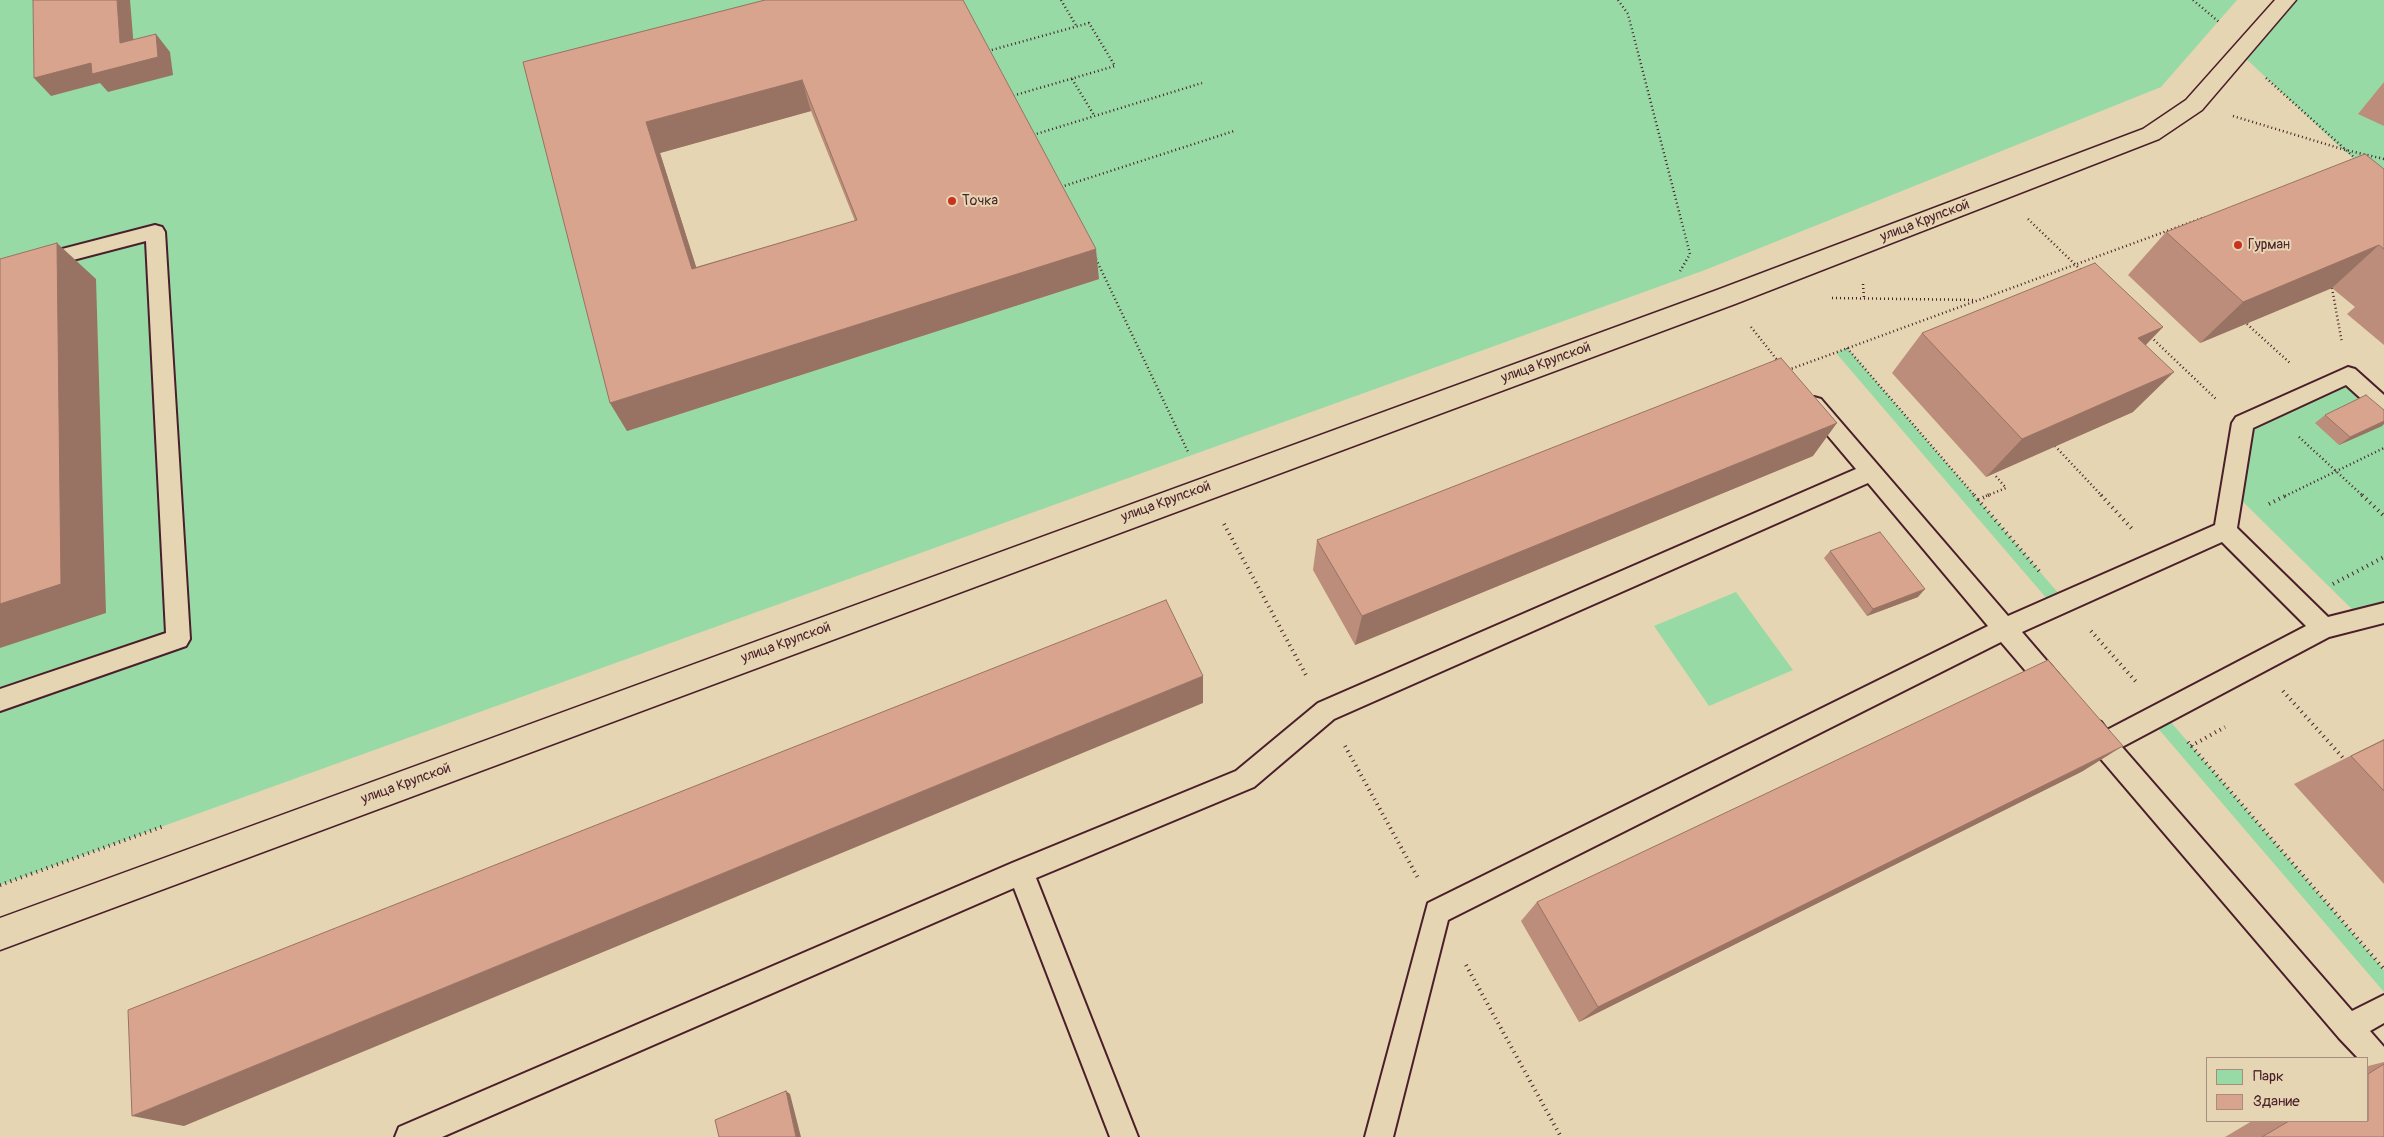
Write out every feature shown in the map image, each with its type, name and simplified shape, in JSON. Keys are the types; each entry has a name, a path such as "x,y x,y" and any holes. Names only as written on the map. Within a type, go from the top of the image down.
{"street":[{"name":"улица Крупской","path":"0,934 1717,300 2150,134 2194,105 2286,0"}],"lane":[{"path":"0,272 155,232 178,639 0,700"},
{"path":"2225,531 2243,423 2348,376 2384,406"},
{"path":"1792,378 2004,629 2384,1068"},
{"path":"409,1137 1021,872 1245,779 1326,711 1871,472"},
{"path":"1379,1137 1437,912 2004,629 2225,531"},
{"path":"2225,531 2324,628"},
{"path":"2104,744 2324,628 2384,613"},
{"path":"1021,872 1124,1137"},
{"path":"2349,1028 2384,1008"}],"path":[{"path":"1061,0 1077,27"},
{"path":"1618,0 1628,14 1690,254 1675,280"},
{"path":"987,51 1089,24 1115,66 1012,96"},
{"path":"983,43 991,59"},
{"path":"1072,79 1094,115"},
{"path":"1033,135 1202,83"},
{"path":"1008,89 1016,104"},
{"path":"2194,105 2342,149 2384,159"},
{"path":"1029,127 1038,143"},
{"path":"1065,196 1061,187 1234,131"},
{"path":"2342,149 2358,161 2349,164"},
{"path":"2000,192 2090,278"},
{"path":"1792,378 1847,348 2212,214"},
{"path":"1095,258 1204,488 1561,1137"},
{"path":"2332,288 2348,376"},
{"path":"1824,298 1979,300"},
{"path":"2247,324 2318,389"},
{"path":"2147,333 2243,423"},
{"path":"1847,348 2384,970"},
{"path":"2271,411 2384,516"},
{"path":"2055,446 2161,560"},
{"path":"2261,508 2384,448"},
{"path":"1978,500 2006,488 1994,474"},
{"path":"2328,586 2384,558"},
{"path":"2257,663 2344,759"}],"green space":[{"path":"0,0 896,0 540,94 627,430 1098,279 952,0 2237,0 2161,87 1705,270 0,885"},
{"path":"2283,0 2384,0 2384,181 2342,149 2240,53"},
{"path":"1847,348 2066,602 2054,607 1836,353"},
{"path":"2348,375 2384,407 2384,613 2362,619 2233,492 2243,423"},
{"path":"1736,592 1793,670 1709,706 1654,626"},
{"path":"2163,713 2384,970 2384,992 2150,719"}],"building":[{"path":"33,0 117,0 120,43 156,34 158,57 92,74 91,63 34,78"},
{"name":"Точка","path":"765,0 963,0 1096,249 610,403 523,62","holes":["802,80 857,220 692,269 646,122"]},
{"path":"2365,154 2384,169 2384,249 2379,245 2243,302 2166,232"},
{"path":"57,243 61,584 0,604 0,259"},
{"path":"2095,263 2163,327 2138,338 2174,372 2022,439 1922,333"},
{"path":"1781,358 1837,423 1362,616 1317,540"},
{"path":"2366,395 2384,410 2384,421 2350,437 2325,415"},
{"path":"1880,532 1925,589 1873,609 1830,551"},
{"path":"1166,600 1203,676 132,1116 128,1010"},
{"path":"2048,660 2123,746 1598,1007 1537,902"},
{"path":"2384,740 2384,791 2351,756"},
{"path":"2384,1064 2384,1137 2262,1137 2287,1122 2369,1122 2369,1073"},
{"path":"786,1091 796,1137 719,1137 715,1120"}],"place":[{"name":"Точка","path":"952,201"},
{"name":"Гурман","path":"2238,245"}]}
